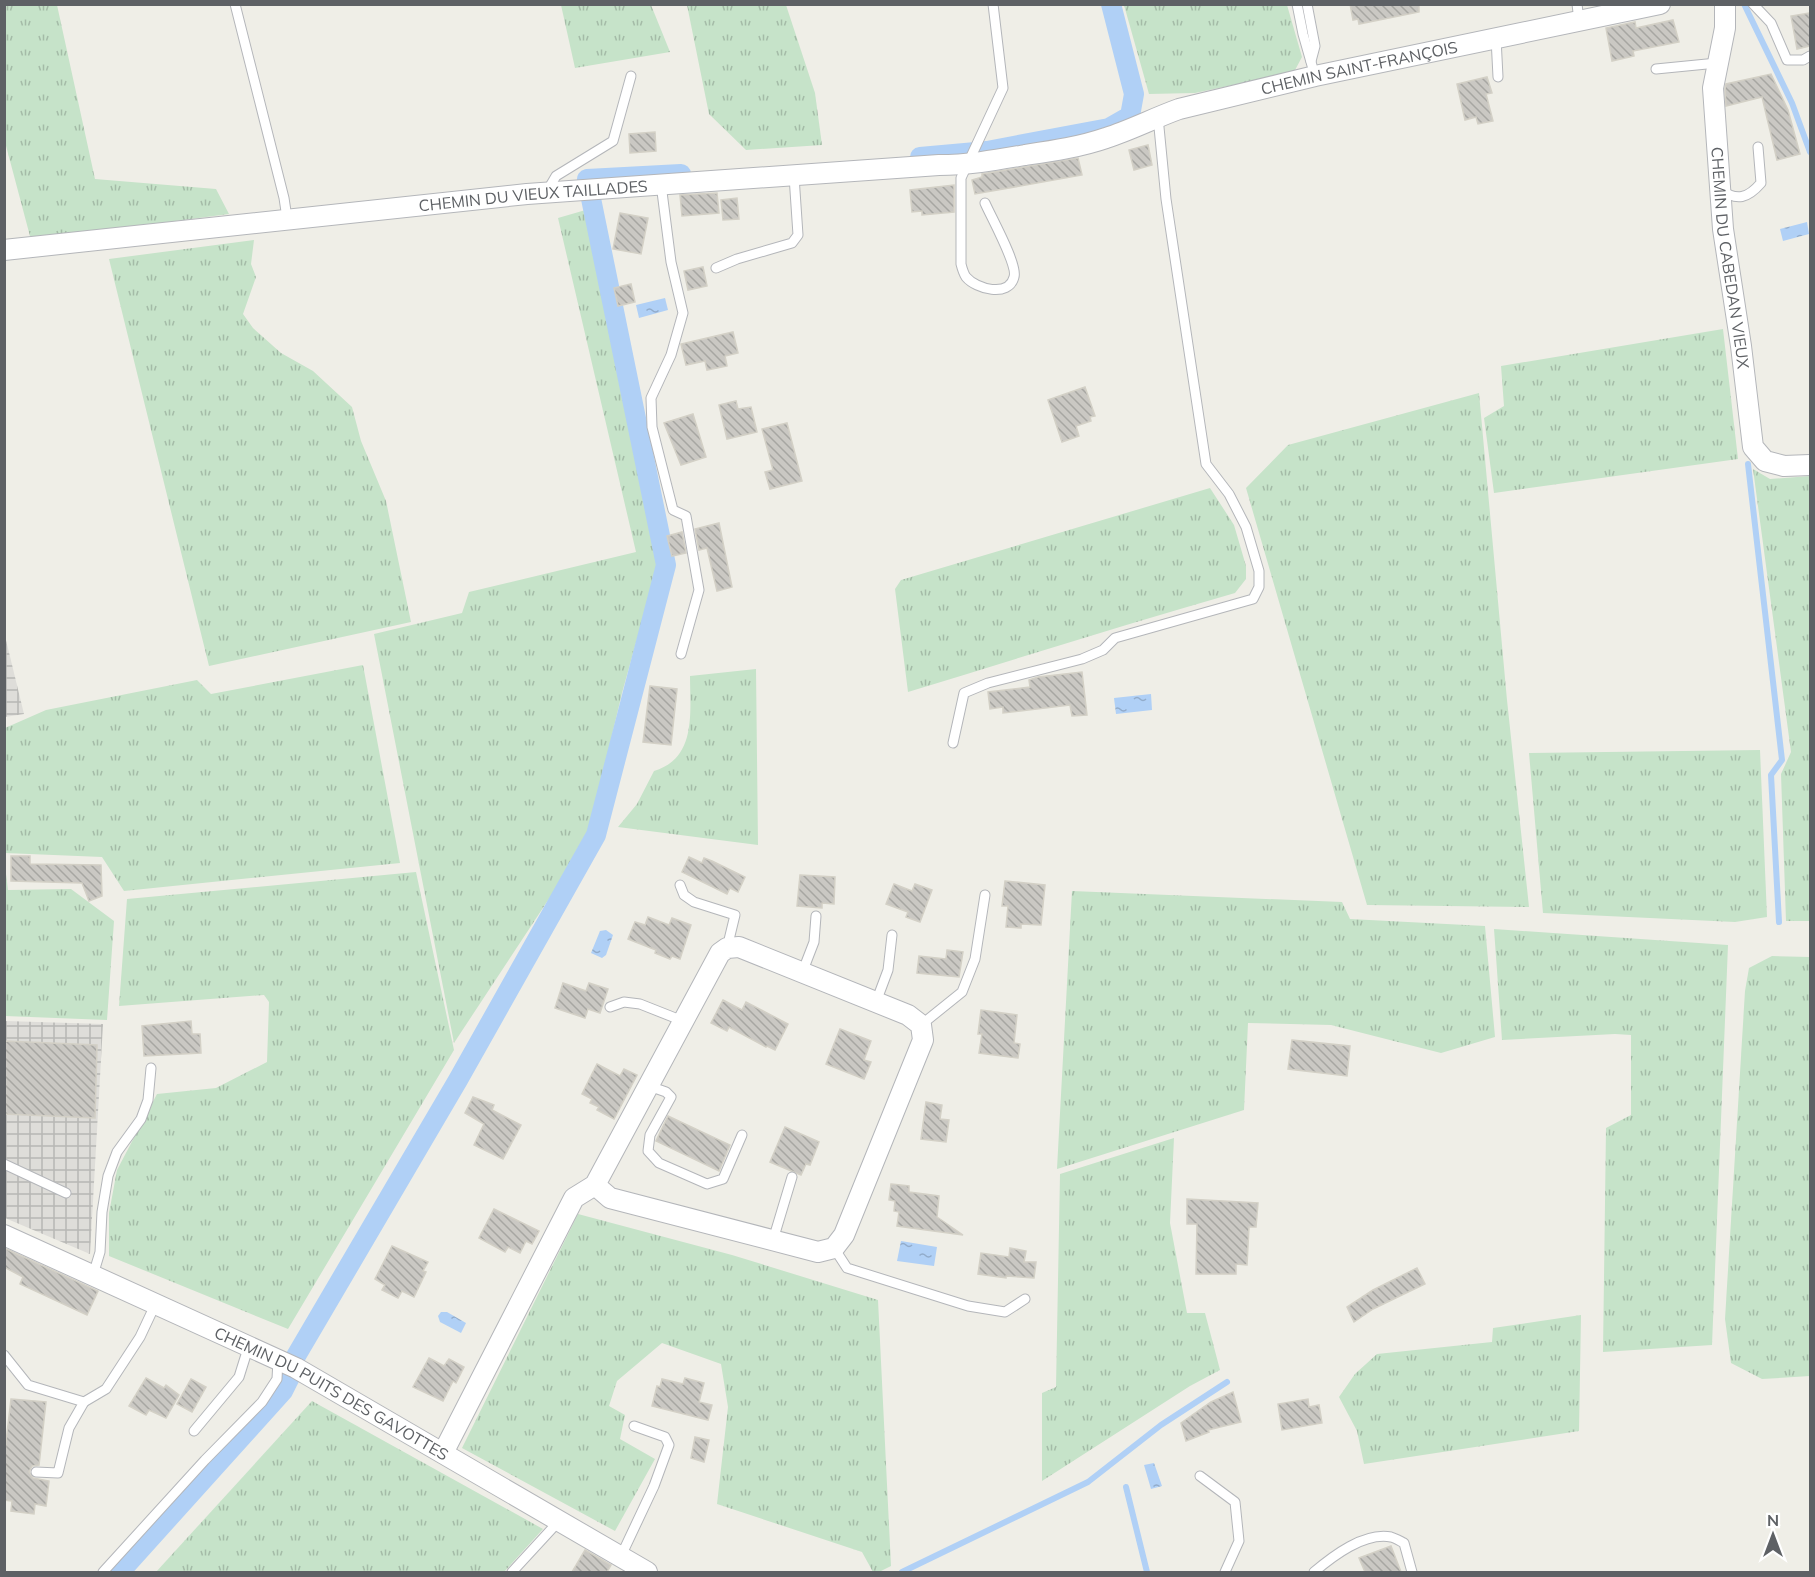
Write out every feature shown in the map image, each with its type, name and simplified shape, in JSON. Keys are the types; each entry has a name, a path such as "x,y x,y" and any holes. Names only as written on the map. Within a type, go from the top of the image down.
{"street":[{"name":"CHEMIN SAINT-FRANÇOIS","path":"1065,149 1131,130 1158,117 1313,69 1496,38 1578,13 1660,4"},
{"name":"CHEMIN DU CABEDAN VIEUX","path":"1725,4 1725,28 1713,88 1723,229 1741,346 1753,447 1765,461 1785,466 1810,465"},
{"name":"CHEMIN DU VIEUX TAILLADES","path":"4,250 287,218 546,193 966,165 1065,149"},
{"path":"443,1453 574,1198 595,1185 720,953 727,948 739,947 908,1016 921,1025 923,1041 844,1235 834,1248 818,1252 610,1198 595,1185"},
{"name":"CHEMIN DU PUITS DES GAVOTTES","path":"4,1235 278,1359 648,1572"}],"lane":[{"path":"235,4 284,198 287,218"},
{"path":"985,203 1014,265 1014,277 1009,286 1000,290 986,288 973,282 966,276 961,264 961,178 1003,88 993,4"},
{"path":"1297,4 1313,69"},
{"path":"1307,4 1315,46 1313,69"},
{"path":"1753,4 1771,23 1787,60 1803,60 1810,57"},
{"path":"1496,38 1498,77"},
{"path":"1656,69 1717,63"},
{"path":"546,193 556,176 613,141 631,76"},
{"path":"952,743 964,693 988,683 1104,650 1115,638 1253,599 1259,587 1258,571 1246,527 1229,494 1206,464 1166,199 1158,117"},
{"path":"1720,189 1728,195 1744,197 1753,192 1761,183 1758,147"},
{"path":"716,268 737,259 792,243 798,235 794,176"},
{"path":"661,184 671,262 683,313 671,355 651,398 652,427 673,510 686,516 699,590 681,654"},
{"path":"680,885 684,895 694,902 735,915 727,948"},
{"path":"921,1025 962,992 975,959 985,895"},
{"path":"802,973 814,942 816,916"},
{"path":"876,1003 888,970 892,935"},
{"path":"610,1007 624,1002 640,1005 683,1021"},
{"path":"93,1275 100,1252 102,1212 108,1176 117,1152 141,1119 148,1100 151,1068"},
{"path":"649,1086 666,1092 671,1097 650,1135 648,1151 659,1163 707,1184 723,1179 742,1135"},
{"path":"4,1164 66,1193"},
{"path":"773,1240 792,1177"},
{"path":"834,1248 847,1268 968,1306 1005,1312 1025,1299"},
{"path":"36,1472 58,1473 69,1428 84,1402 106,1389 140,1337 156,1303"},
{"path":"194,1431 239,1377 249,1345"},
{"path":"4,1355 28,1385 84,1402"},
{"path":"103,1572 205,1460 262,1402 277,1379 278,1359"},
{"path":"621,1556 654,1486 669,1445 665,1437 634,1426"},
{"path":"1200,1476 1235,1502 1239,1541 1225,1572"},
{"path":"512,1572 560,1521"},
{"path":"1314,1572 1336,1554 1365,1540 1390,1537 1404,1543 1412,1572"}],"shaded area":[{"path":"5,636 24,714 4,717"},
{"path":"5,1021 103,1024 90,1254 5,1218"}],"green space":[{"path":"4,5 57,5 95,179 216,189 229,214 31,240 5,142"},
{"path":"561,5 651,5 670,52 575,68"},
{"path":"687,5 786,5 815,93 822,145 746,150 709,114"},
{"path":"1124,5 1287,5 1302,57 1294,72 1195,93 1149,94"},
{"path":"589,209 659,560 622,693 587,841 454,1043 374,634 462,613 469,592 636,552 558,218"},
{"path":"254,240 251,264 256,277 243,314 253,328 281,353 313,371 352,407 361,441 386,501 411,622 209,666 109,259"},
{"path":"1723,329 1738,459 1494,493 1484,418 1504,406 1501,366"},
{"path":"1479,393 1507,700 1529,907 1367,905 1246,488 1288,445"},
{"path":"1753,469 1770,479 1810,476 1810,921 1786,921 1781,774 1791,752"},
{"path":"1210,488 1234,525 1246,566 1246,579 1235,593 908,692 895,589 901,580"},
{"path":"363,665 400,863 124,891 102,857 5,853 5,728 46,710 197,680 211,694"},
{"path":"756,669 758,845 618,827 637,804 654,771 668,765 678,756 684,745 690,718 690,676"},
{"path":"1760,750 1767,917 1735,922 1543,913 1529,753"},
{"path":"5,866 8,890 71,889 114,921 107,1020 5,1016"},
{"path":"416,872 454,1050 288,1329 109,1256 109,1213 117,1170 157,1094 216,1088 267,1062 269,1002 264,995 119,1006 127,899"},
{"path":"1072,891 1342,902 1350,919 1485,926 1495,1037 1441,1053 1331,1025 1248,1023 1244,1110 1057,1169"},
{"path":"1494,929 1728,945 1712,1345 1603,1352 1606,1128 1631,1115 1631,1035 1502,1040"},
{"path":"1772,956 1810,957 1810,1376 1762,1379 1731,1363 1725,1319 1745,991 1749,968"},
{"path":"1174,1138 1170,1223 1187,1313 1205,1313 1220,1370 1190,1386 1042,1481 1042,1393 1056,1387 1060,1174"},
{"path":"578,1214 732,1255 878,1300 891,1566 879,1572 873,1572 862,1552 717,1504 728,1407 721,1364 662,1343 617,1381 609,1406 625,1415 620,1439 655,1459 615,1531 462,1448"},
{"path":"1581,1315 1579,1431 1364,1464 1357,1431 1339,1397 1355,1374 1377,1354 1492,1342 1493,1328"},
{"path":"312,1401 543,1529 504,1572 156,1572"}],"water":[{"path":"1807,222 1809,234 1783,241 1780,229"},
{"path":"665,298 668,310 639,318 636,305"},
{"path":"1151,694 1152,710 1116,714 1114,698"},
{"path":"606,930 613,935 606,955 602,958 591,953 600,931"},
{"path":"901,1241 937,1247 934,1266 897,1261"},
{"path":"441,1312 447,1312 466,1323 461,1333 440,1322 438,1316"},
{"path":"1154,1463 1162,1486 1151,1489 1144,1465"}],"building":[{"path":"1350,4 1419,4 1419,12 1359,24 1358,19 1353,20"},
{"path":"1810,13 1810,46 1797,49 1791,16"},
{"path":"1673,20 1679,42 1633,51 1634,56 1612,61 1606,28 1635,22 1636,28"},
{"path":"1771,74 1788,110 1800,154 1777,160 1762,97 1726,106 1726,84"},
{"path":"1487,77 1492,93 1486,94 1493,121 1478,124 1476,117 1465,120 1457,84"},
{"path":"655,132 656,151 630,153 629,134"},
{"path":"1148,145 1152,165 1134,170 1129,150"},
{"path":"1078,158 1082,175 975,194 972,180 982,177 982,174"},
{"path":"954,185 954,212 922,215 922,211 912,212 910,190"},
{"path":"717,193 719,213 682,216 680,195"},
{"path":"737,198 739,219 723,220 721,200"},
{"path":"620,213 648,218 641,254 613,249"},
{"path":"703,267 707,286 688,290 684,271"},
{"path":"631,284 635,302 618,306 614,288"},
{"path":"733,332 738,353 725,356 727,366 707,370 705,361 686,365 681,344"},
{"path":"1085,387 1095,416 1090,417 1091,421 1076,426 1079,436 1062,442 1048,400"},
{"path":"736,401 738,409 751,407 757,432 727,439 719,405"},
{"path":"693,414 706,457 681,465 664,423"},
{"path":"787,423 802,481 770,489 765,472 773,470 762,429"},
{"path":"719,523 732,587 717,591 707,548 699,550 695,529"},
{"path":"682,532 686,553 672,556 667,536"},
{"path":"1082,672 1087,715 1072,716 1070,705 1003,713 1003,707 990,709 988,692 1030,687 1029,680 1038,677"},
{"path":"650,686 677,689 671,745 643,742"},
{"path":"11,856 30,856 30,864 101,865 102,896 89,901 82,883 11,881"},
{"path":"689,857 702,863 704,858 745,877 738,892 730,888 727,894 682,872"},
{"path":"800,875 835,877 834,904 822,903 822,908 797,906"},
{"path":"1005,881 1045,885 1041,925 1021,924 1021,928 1006,927 1008,906 1002,906"},
{"path":"894,884 912,891 915,884 932,890 920,922 906,917 908,912 886,904"},
{"path":"648,917 669,925 672,918 691,925 680,959 672,956 670,959 655,953 656,950 628,939 635,922 645,925"},
{"path":"947,950 963,952 959,977 917,973 919,956 946,959"},
{"path":"563,983 586,991 589,983 608,989 600,1013 588,1009 585,1018 555,1008"},
{"path":"723,1000 742,1010 746,1002 788,1024 775,1050 729,1027 727,1031 711,1023"},
{"path":"981,1010 1017,1015 1014,1043 1020,1044 1018,1058 979,1053 982,1034 978,1034"},
{"path":"191,1021 192,1034 200,1034 201,1053 144,1056 142,1026"},
{"path":"840,1029 871,1041 864,1060 871,1062 864,1079 826,1064"},
{"path":"1292,1040 1350,1046 1347,1076 1288,1069"},
{"path":"4,1041 97,1045 95,1118 4,1114"},
{"path":"597,1064 620,1076 624,1069 637,1075 614,1119 597,1110 599,1107 590,1103 592,1099 582,1094"},
{"path":"473,1097 494,1105 492,1110 521,1125 503,1159 474,1145 484,1124 465,1113"},
{"path":"926,1102 942,1105 940,1119 949,1120 946,1142 921,1139"},
{"path":"668,1116 730,1145 719,1171 656,1141"},
{"path":"785,1127 819,1142 810,1165 806,1164 801,1175 770,1162"},
{"path":"891,1184 909,1186 909,1192 939,1196 937,1217 963,1235 897,1226 899,1212 894,1211 895,1201 889,1200"},
{"path":"1187,1199 1258,1203 1256,1227 1249,1227 1247,1265 1236,1264 1236,1274 1196,1274 1197,1224 1187,1224"},
{"path":"494,1209 539,1231 532,1244 526,1241 520,1253 508,1247 505,1252 479,1238"},
{"path":"392,1246 428,1262 423,1271 426,1272 414,1297 402,1291 398,1298 382,1290 385,1285 375,1279"},
{"path":"4,1248 98,1291 87,1315 20,1284 23,1277 4,1267"},
{"path":"1010,1248 1026,1251 1024,1262 1036,1262 1034,1278 1006,1276 1006,1278 978,1274 981,1253 1009,1257"},
{"path":"1417,1268 1425,1284 1373,1309 1354,1322 1347,1307 1373,1290"},
{"path":"429,1358 444,1366 449,1359 464,1367 456,1383 453,1381 443,1401 413,1387"},
{"path":"146,1378 164,1388 166,1385 179,1395 166,1418 149,1410 146,1415 129,1406"},
{"path":"685,1378 704,1383 699,1402 712,1405 708,1420 652,1406 657,1386 660,1387 662,1379 683,1384"},
{"path":"191,1379 206,1387 192,1412 177,1404"},
{"path":"1233,1392 1241,1422 1208,1430 1209,1432 1186,1441 1181,1423 1211,1402"},
{"path":"11,1399 46,1402 39,1465 32,1466 29,1472 33,1478 49,1481 46,1506 35,1504 34,1514 11,1511 12,1501 4,1500 4,1459"},
{"path":"1308,1399 1309,1407 1319,1405 1322,1423 1282,1430 1278,1404"},
{"path":"695,1437 709,1440 704,1462 691,1458"},
{"path":"1391,1546 1401,1572 1365,1572 1359,1558"},
{"path":"585,1550 611,1565 607,1572 572,1572"}],"waterway":[{"path":"920,157 987,151 1109,128 1130,116 1134,94 1111,4"},
{"path":"1744,4 1792,103 1810,152"},
{"path":"120,1572 283,1391 291,1375 296,1356 458,1080 596,835 666,565 587,179 681,174"},
{"path":"1748,464 1782,760 1771,775 1779,922"},
{"path":"902,1572 1088,1482 1161,1425 1227,1382"},
{"path":"1126,1487 1147,1572"}]}
